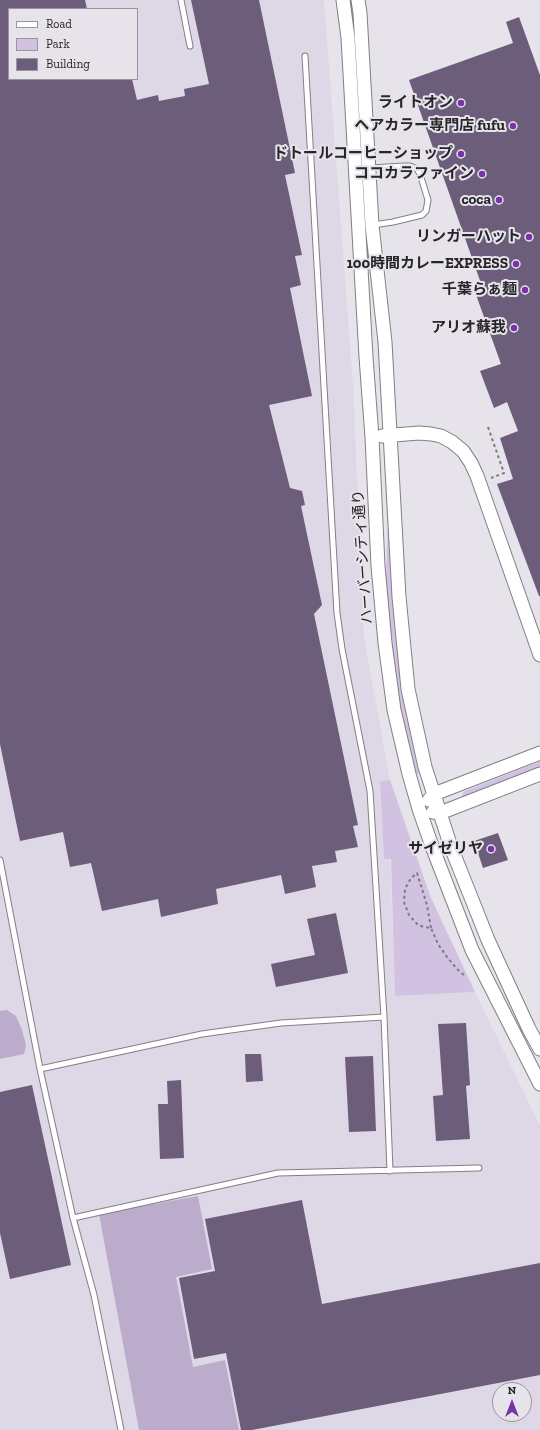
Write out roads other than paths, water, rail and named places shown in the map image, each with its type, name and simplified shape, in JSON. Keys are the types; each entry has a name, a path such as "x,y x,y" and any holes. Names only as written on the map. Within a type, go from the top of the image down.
{"street":[{"name":"ハーバーシティ通り","path":"344,0 348,38 372,437 378,566 385,644 397,729 419,809 472,950 540,1084"},
{"path":"358,0 372,225 385,342 399,597 408,689 425,767 451,847 488,940 529,1029 540,1049"},
{"path":"372,437 419,433 431,434 441,436 452,442 463,451 477,476 540,655"},
{"path":"419,809 434,794 540,753"},
{"path":"419,809 440,813 540,774"}],"lane":[{"path":"181,0 190,46"},
{"path":"305,56 337,613 342,649 370,792 384,1017 390,1171"},
{"path":"369,168 410,166 417,169 428,200 428,206 422,215 394,222 372,225"},
{"path":"0,860 40,1069 73,1218 94,1295 121,1430"},
{"path":"40,1069 202,1034 281,1023 384,1017"},
{"path":"73,1218 278,1173 479,1168"}],"place":[{"name":"ライトオン","path":"461,103"},
{"name":"ヘアカラー専門店 fufu","path":"513,126"},
{"name":"ドトールコーヒーショップ","path":"461,154"},
{"name":"ココカラファイン","path":"482,174"},
{"name":"coca","path":"499,200"},
{"name":"リンガーハット","path":"529,237"},
{"name":"100時間カレーEXPRESS","path":"516,264"},
{"name":"千葉らぁ麺","path":"525,290"},
{"name":"アリオ蘇我","path":"514,328"},
{"name":"サイゼリヤ","path":"491,849"}]}
